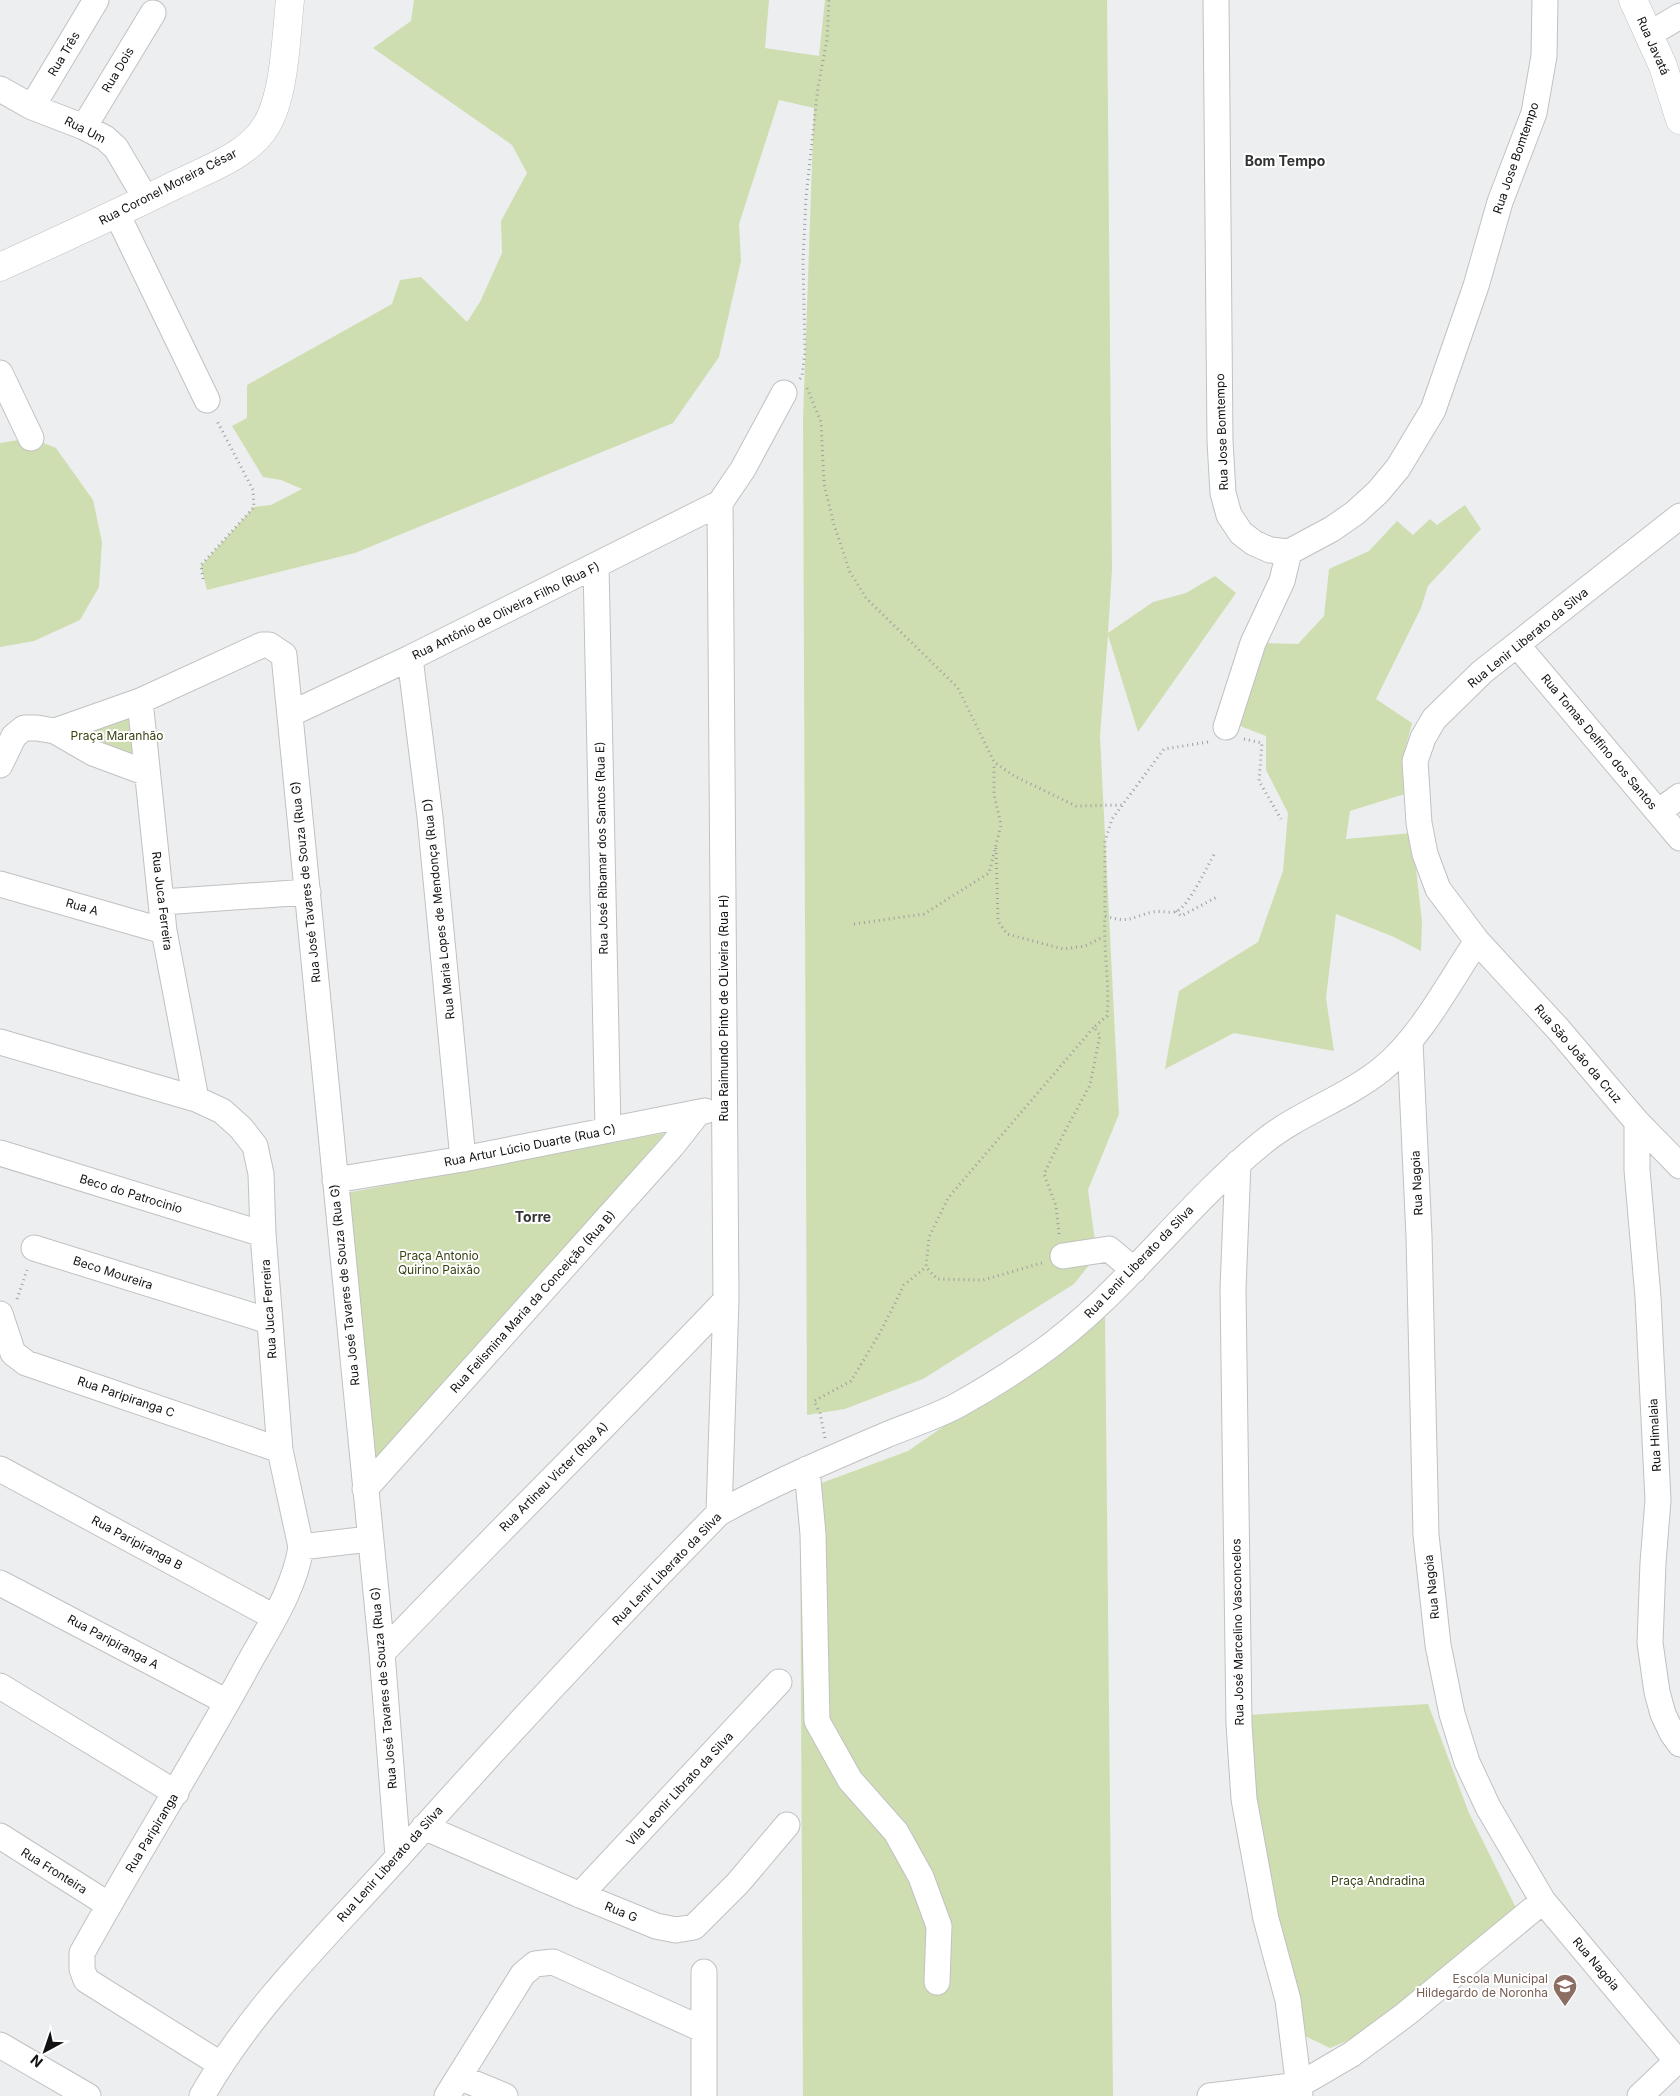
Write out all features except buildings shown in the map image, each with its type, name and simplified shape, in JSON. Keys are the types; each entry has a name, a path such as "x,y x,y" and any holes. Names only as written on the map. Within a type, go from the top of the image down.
{"street":[{"name":"Rua Três","path":"32,107 96,0"},
{"name":"Rua Coronel Moreira César","path":"0,266 117,214 214,166 250,144 266,126 278,100 290,0"},
{"name":"Rua Jose Bomtempo","path":"1216,0 1220,441 1223,493 1229,515 1242,533 1254,543 1270,550 1289,552 1332,529 1355,513 1378,492 1398,468 1433,410 1468,311 1500,202 1534,113 1544,56 1545,0"},
{"name":"Rua Javatá","path":"1633,0 1663,66 1680,120"},
{"name":"Rua Dois","path":"84,127 153,14"},
{"path":"1648,35 1680,16"},
{"name":"Rua Um","path":"0,88 32,107 84,127 105,138 116,148 146,199"},
{"path":"117,214 207,400"},
{"path":"0,373 31,438"},
{"path":"720,503 743,470 784,393"},
{"name":"Rua Antônio de Oliveira Filho (Rua F)","path":"290,714 410,658 720,503"},
{"name":"Rua Raimundo Pinto de OLiveira (Rua H)","path":"719,1513 726,1300 720,503"},
{"name":"Rua Lenir Liberato da Silva","path":"202,2096 220,2064 285,1979 424,1826 719,1513 807,1469 957,1406 1028,1362 1081,1322 1134,1270 1189,1209 1263,1141 1352,1090 1382,1069 1410,1042 1477,941 1438,889 1428,863 1419,823 1415,761 1423,738 1434,719 1482,672 1518,646 1680,516"},
{"path":"1226,731 1253,643 1282,581 1289,552"},
{"name":"Rua José Ribamar dos Santos (Rua E)","path":"596,566 608,1130"},
{"name":"Rua José Tavares de Souza (Rua G)","path":"140,701 254,648 269,645 284,655 369,1539 382,1653 398,1856"},
{"name":"Rua Tomas Delfino dos Santos","path":"1518,646 1680,838"},
{"name":"Rua Maria Lopes de Mendonça (Rua D)","path":"410,658 430,817 463,1159"},
{"path":"3,749 24,728 46,729 140,701"},
{"name":"Rua Juca Ferreira","path":"140,701 164,930 196,1098"},
{"path":"46,729 93,753 147,773"},
{"path":"1658,812 1680,796"},
{"name":"Rua A","path":"0,884 164,930"},
{"path":"162,902 308,892"},
{"name":"Rua São João da Cruz","path":"1477,941 1559,1030 1637,1122 1680,1166"},
{"name":"Rua Juca Ferreira","path":"0,1042 196,1098 222,1111 241,1128 255,1146 261,1174 269,1322 280,1450 301,1548"},
{"name":"Rua Nagoia","path":"1410,1042 1419,1236 1426,1535 1438,1645 1452,1714 1467,1762 1514,1855 1542,1901 1678,2060"},
{"name":"Rua Artur Lúcio Duarte (Rua C)","path":"335,1180 463,1159 724,1108"},
{"name":"Rua Felismina Maria da Conceição (Rua B)","path":"365,1489 666,1153 698,1113"},
{"name":"Rua Himalaia","path":"1637,1122 1637,1170 1648,1297 1658,1500 1652,1563 1650,1643 1657,1692 1663,1714 1672,1733 1680,1744"},
{"name":"Beco do Patrocinio","path":"0,1153 263,1234"},
{"name":"Rua José Marcelino Vasconcelos","path":"1238,1163 1233,1288 1239,1724 1244,1799 1266,1919 1288,2000 1300,2091"},
{"name":"Beco Moureira","path":"34,1248 269,1322"},
{"path":"1066,1255 1109,1249 1134,1270"},
{"name":"Rua Artineu Victer (Rua A)","path":"382,1653 498,1532 597,1435 726,1300"},
{"name":"Rua Paripiranga C","path":"2,1318 8,1344 13,1352 26,1363 280,1450"},
{"name":"Rua Paripiranga B","path":"0,1469 274,1617"},
{"path":"807,1469 813,1534 817,1721 850,1780 896,1832 921,1877 939,1926 937,1982"},
{"path":"301,1548 369,1539"},
{"name":"Rua Paripiranga","path":"220,2064 86,1980 82,1969 82,1953 176,1793 274,1617 294,1576 301,1548"},
{"name":"Rua Paripiranga A","path":"0,1583 227,1702"},
{"name":"Vila Leonir Librato da Silva","path":"580,1895 779,1682"},
{"path":"0,1686 176,1793"},
{"name":"Rua G","path":"424,1826 580,1895 656,1926 676,1930 694,1927 738,1882 788,1825"},
{"name":"Rua Fronteira","path":"0,1836 109,1905"},
{"path":"1210,2096 1300,2091 1406,2014 1542,1901"},
{"path":"505,2096 453,2086 523,1974 535,1964 553,1962 704,2030"},
{"path":"704,1972 704,2096"},
{"path":"0,2045 88,2096"},
{"path":"1640,2096 1678,2060"}],"path":[{"path":"829,0 827,40 818,87 806,197 803,261 805,352 802,376 821,422 824,484 834,525 850,572 866,598 958,688 994,762 994,794 1001,825 989,873 924,914 854,924"},
{"path":"784,393 802,376"},
{"path":"203,580 201,566 254,507 253,490 207,400"},
{"path":"830,1460 820,1413 814,1401 851,1381 881,1331 904,1285 926,1266 929,1236 948,1198 1094,1027 1107,1016 1104,937 1105,841 1112,819 1164,749 1199,745 1226,731 1262,743 1259,781 1281,819"},
{"path":"994,762 1014,776 1076,806 1123,805"},
{"path":"996,843 998,921 1007,934 1063,949 1085,946 1104,937"},
{"path":"1105,916 1120,920 1133,920 1154,912 1176,911 1186,904 1215,853"},
{"path":"1176,911 1180,916 1219,896"},
{"path":"926,1266 937,1279 983,1280 1066,1255 1059,1233 1056,1206 1044,1174 1064,1132 1090,1085 1100,1035 1094,1027"},
{"path":"2,1318 14,1309 34,1248"}],"green space":[{"path":"414,0 769,0 765,48 819,56 825,0 1107,0 1112,569 1108,633 1153,602 1186,593 1215,576 1236,593 1138,732 1108,635 1100,736 1119,1114 1088,1190 1097,1255 1074,1284 923,1379 845,1409 807,1415 803,420 814,108 779,100 739,224 741,261 719,357 673,423 355,553 207,590 201,566 254,507 271,505 302,489 281,480 263,477 232,426 247,418 247,385 392,304 400,280 421,277 467,322 480,302 502,253 501,221 527,173 512,145 373,48 411,21"},
{"path":"31,438 56,448 93,500 102,542 99,587 80,620 34,641 0,647 0,443"},
{"path":"1465,505 1481,529 1428,586 1421,608 1376,699 1412,723 1405,750 1408,793 1350,811 1346,839 1412,833 1422,922 1421,951 1394,937 1336,914 1326,998 1334,1051 1234,1033 1165,1069 1179,991 1258,942 1283,871 1288,813 1266,770 1266,736 1240,726 1261,643 1298,644 1324,616 1329,569 1369,551 1397,521 1413,535 1430,519 1437,525"},
{"name":"Praça Maranhão","path":"140,701 147,773 55,731"},
{"name":"Praça Antonio Quirino Paixão","path":"665,1133 373,1472 346,1193"},
{"path":"1105,1315 1113,2096 803,2096 800,1491 908,1451"},
{"name":"Praça Andradina","path":"1428,1704 1469,1813 1519,1914 1356,2037 1330,2048 1305,2036 1297,2025 1265,1893 1246,1715"}],"place":[{"name":"Escola Municipal Hildegardo de Noronha","path":"1565,2007"}],"district":[{"name":"Bom Tempo","path":"1285,161"},
{"name":"Torre","path":"533,1217"}]}
